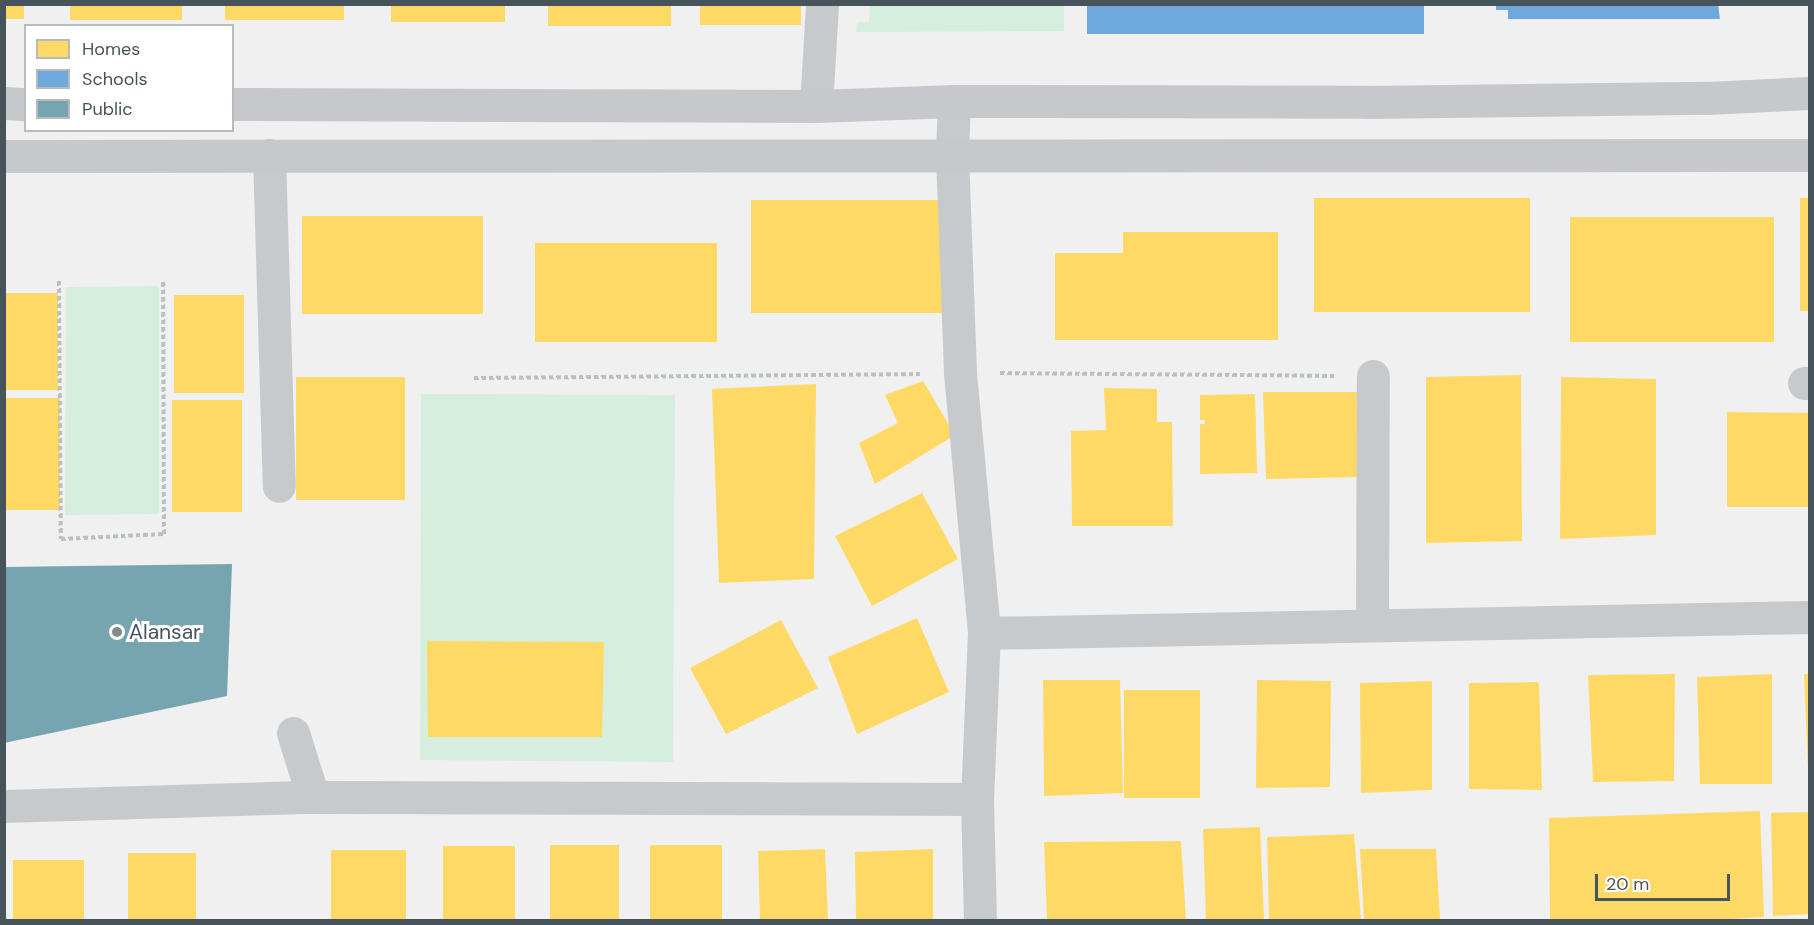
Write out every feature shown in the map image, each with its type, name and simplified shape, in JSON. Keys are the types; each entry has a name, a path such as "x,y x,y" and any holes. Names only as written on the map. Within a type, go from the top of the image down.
{"main road":[{"path":"234,104 816,106 954,101 1367,102 1707,98 1809,93"},
{"path":"4,104 24,104"},
{"path":"4,156 1809,154"}],"street":[{"path":"816,106 822,4"},
{"path":"954,101 952,154 960,373 984,633 977,799 980,921"},
{"path":"269,155 279,486"},
{"path":"1372,624 1373,376"},
{"path":"984,633 1809,617"},
{"path":"293,733 313,797"},
{"path":"4,806 313,797 977,799"}],"path":[{"path":"59,281 62,539 164,534 163,281"},
{"path":"474,378 960,373 1373,376"}],"green space":[{"path":"870,5 1064,5 1064,31 856,32 857,22 869,22"},
{"path":"159,286 159,514 65,515 66,287"},
{"path":"421,394 675,395 673,762 420,760"}],"building: Homes":[{"path":"4,4 24,4 24,19 4,19"},
{"path":"70,4 182,4 182,20 70,20"},
{"path":"225,4 344,4 344,20 225,20"},
{"path":"391,4 505,4 505,22 391,22"},
{"path":"548,4 671,4 671,26 548,26"},
{"path":"700,4 801,4 801,25 700,25"},
{"path":"1314,198 1530,198 1530,312 1314,312"},
{"path":"1800,198 1810,198 1810,311 1800,311"},
{"path":"751,200 950,200 950,313 751,313"},
{"path":"302,216 483,216 483,314 302,314"},
{"path":"1570,217 1774,217 1774,342 1570,342"},
{"path":"1123,232 1278,232 1278,340 1055,340 1055,253 1123,253"},
{"path":"535,243 717,243 717,342 535,342"},
{"path":"4,293 58,293 58,390 4,390"},
{"path":"174,295 244,295 244,393 174,393"},
{"path":"1521,375 1522,541 1426,543 1426,377"},
{"path":"296,377 405,377 405,500 296,500"},
{"path":"1561,377 1656,379 1656,535 1560,539"},
{"path":"923,381 955,435 875,484 859,443 898,423 885,395"},
{"path":"816,384 814,579 719,583 712,389"},
{"path":"1104,388 1157,389 1157,422 1172,422 1173,526 1072,526 1071,431 1106,430"},
{"path":"1263,392 1360,392 1360,477 1266,479"},
{"path":"1255,394 1257,473 1200,474 1200,424 1205,424 1205,420 1200,420 1200,395"},
{"path":"4,398 60,398 60,510 4,510"},
{"path":"172,400 242,400 242,512 172,512"},
{"path":"1727,412 1810,413 1810,507 1727,507"},
{"path":"922,493 958,559 872,606 835,536"},
{"path":"917,618 949,692 857,734 828,657"},
{"path":"781,620 818,688 726,734 690,668"},
{"path":"427,641 604,642 602,737 428,737"},
{"path":"1675,674 1674,781 1593,782 1588,675"},
{"path":"1772,674 1772,784 1700,784 1697,677"},
{"path":"1804,674 1810,674 1810,769 1808,769"},
{"path":"1043,680 1120,680 1123,793 1044,796"},
{"path":"1257,680 1331,681 1330,787 1256,788"},
{"path":"1432,681 1432,790 1361,793 1360,683"},
{"path":"1539,682 1542,790 1469,789 1469,683"},
{"path":"1124,690 1200,690 1200,798 1124,798"},
{"path":"1760,811 1764,917 1711,920 1550,920 1549,818"},
{"path":"1810,812 1810,914 1773,916 1771,813"},
{"path":"1260,827 1264,920 1206,920 1203,829"},
{"path":"1354,834 1361,920 1269,920 1267,837"},
{"path":"1181,841 1186,920 1047,920 1044,842"},
{"path":"550,845 619,845 619,920 550,920"},
{"path":"650,845 722,845 722,920 650,920"},
{"path":"443,846 515,846 515,920 443,920"},
{"path":"825,849 828,920 760,920 758,851"},
{"path":"933,849 933,920 856,920 855,852"},
{"path":"1360,849 1436,849 1440,920 1364,920"},
{"path":"331,850 406,850 406,920 331,920"},
{"path":"128,853 196,853 196,920 128,920"},
{"path":"13,860 84,860 84,920 13,920"}],"building: Schools":[{"path":"1496,4 1718,4 1720,19 1508,19 1508,10 1496,10"},
{"path":"1087,5 1424,5 1424,34 1087,34"}],"building: Public":[{"name":"Alansar","path":"232,564 227,696 4,743 4,567"}],"place":[{"name":"Alansar","path":"117,632"}]}
